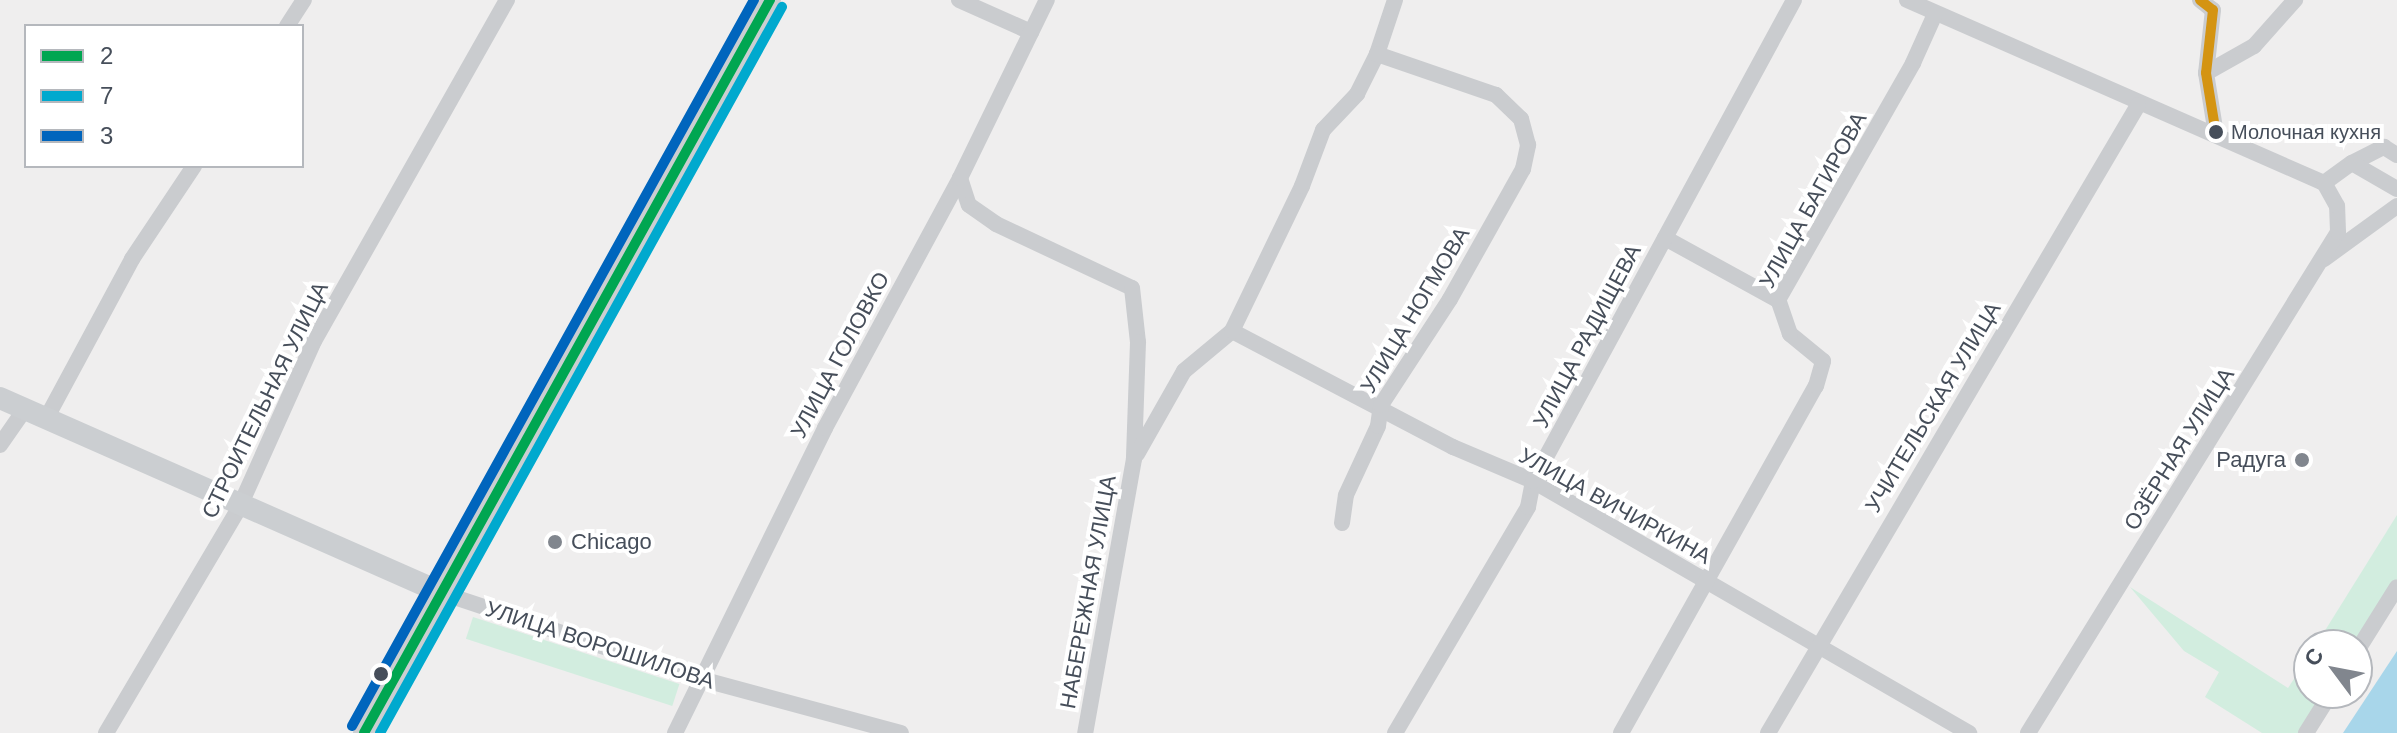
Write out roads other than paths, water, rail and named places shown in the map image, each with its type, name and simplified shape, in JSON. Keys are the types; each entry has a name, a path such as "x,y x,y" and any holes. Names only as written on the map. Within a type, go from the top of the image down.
{"main road":[{"path":"364,733 445,594 770,0"},
{"name":"УЛИЦА ВОРОШИЛОВА","path":"0,398 239,508 445,594"}],"street":[{"path":"288,24 304,0"},
{"name":"СТРОИТЕЛЬНАЯ УЛИЦА","path":"106,733 239,508 314,341 507,0"},
{"path":"959,0 1031,32"},
{"name":"УЛИЦА ГОЛОВКО","path":"675,733 825,428 960,178 1047,0"},
{"name":"НАБЕРЕЖНАЯ УЛИЦА","path":"1134,459 1184,371 1232,331 1302,186 1323,130 1357,94 1377,54 1395,0"},
{"name":"УЛИЦА РАДИЩЕВА","path":"1395,733 1528,507 1533,481 1794,0"},
{"path":"1907,0 2138,105 2216,134 2324,183 2352,163 2384,147 2397,155"},
{"path":"2200,0 2213,10 2206,73 2216,134"},
{"path":"2206,73 2254,46 2295,0"},
{"name":"УЛИЦА БАГИРОВА","path":"1621,733 1703,580 1822,371 1817,353 1790,334 1778,300 1913,63 1935,14"},
{"name":"УЛИЦА НОГМОВА","path":"1342,523 1346,495 1378,426 1381,405 1450,299 1523,169 1529,134 1506,102 1377,54"},
{"name":"УЧИТЕЛЬСКАЯ УЛИЦА","path":"1768,733 2138,105"},
{"path":"2352,163 2397,189"},
{"path":"46,419 132,259 193,168"},
{"name":"НАБЕРЕЖНАЯ УЛИЦА","path":"960,178 969,205 996,224 1108,272 1132,288 1138,342 1134,459 1085,733"},
{"name":"ОЗЁРНАЯ УЛИЦА","path":"2028,733 2338,232 2337,206 2324,183"},
{"path":"2317,265 2397,206"},
{"path":"1665,238 1778,300"},
{"name":"УЛИЦА ВИЧИРКИНА","path":"1232,331 1381,405 1453,447 1533,481 1969,733"},
{"path":"0,445 25,409"},
{"path":"2371,629 2397,587"},
{"name":"УЛИЦА ВОРОШИЛОВА","path":"445,594 701,679 901,733"},
{"path":"2306,733 2321,709"}],"water":[{"path":"2397,651 2397,733 2343,733 2359,709 2373,709 2373,687"}],"place":[{"name":"Молочная кухня","path":"2216,132"},
{"name":"Радуга","path":"2302,460"},
{"name":"Chicago","path":"555,542"}]}
